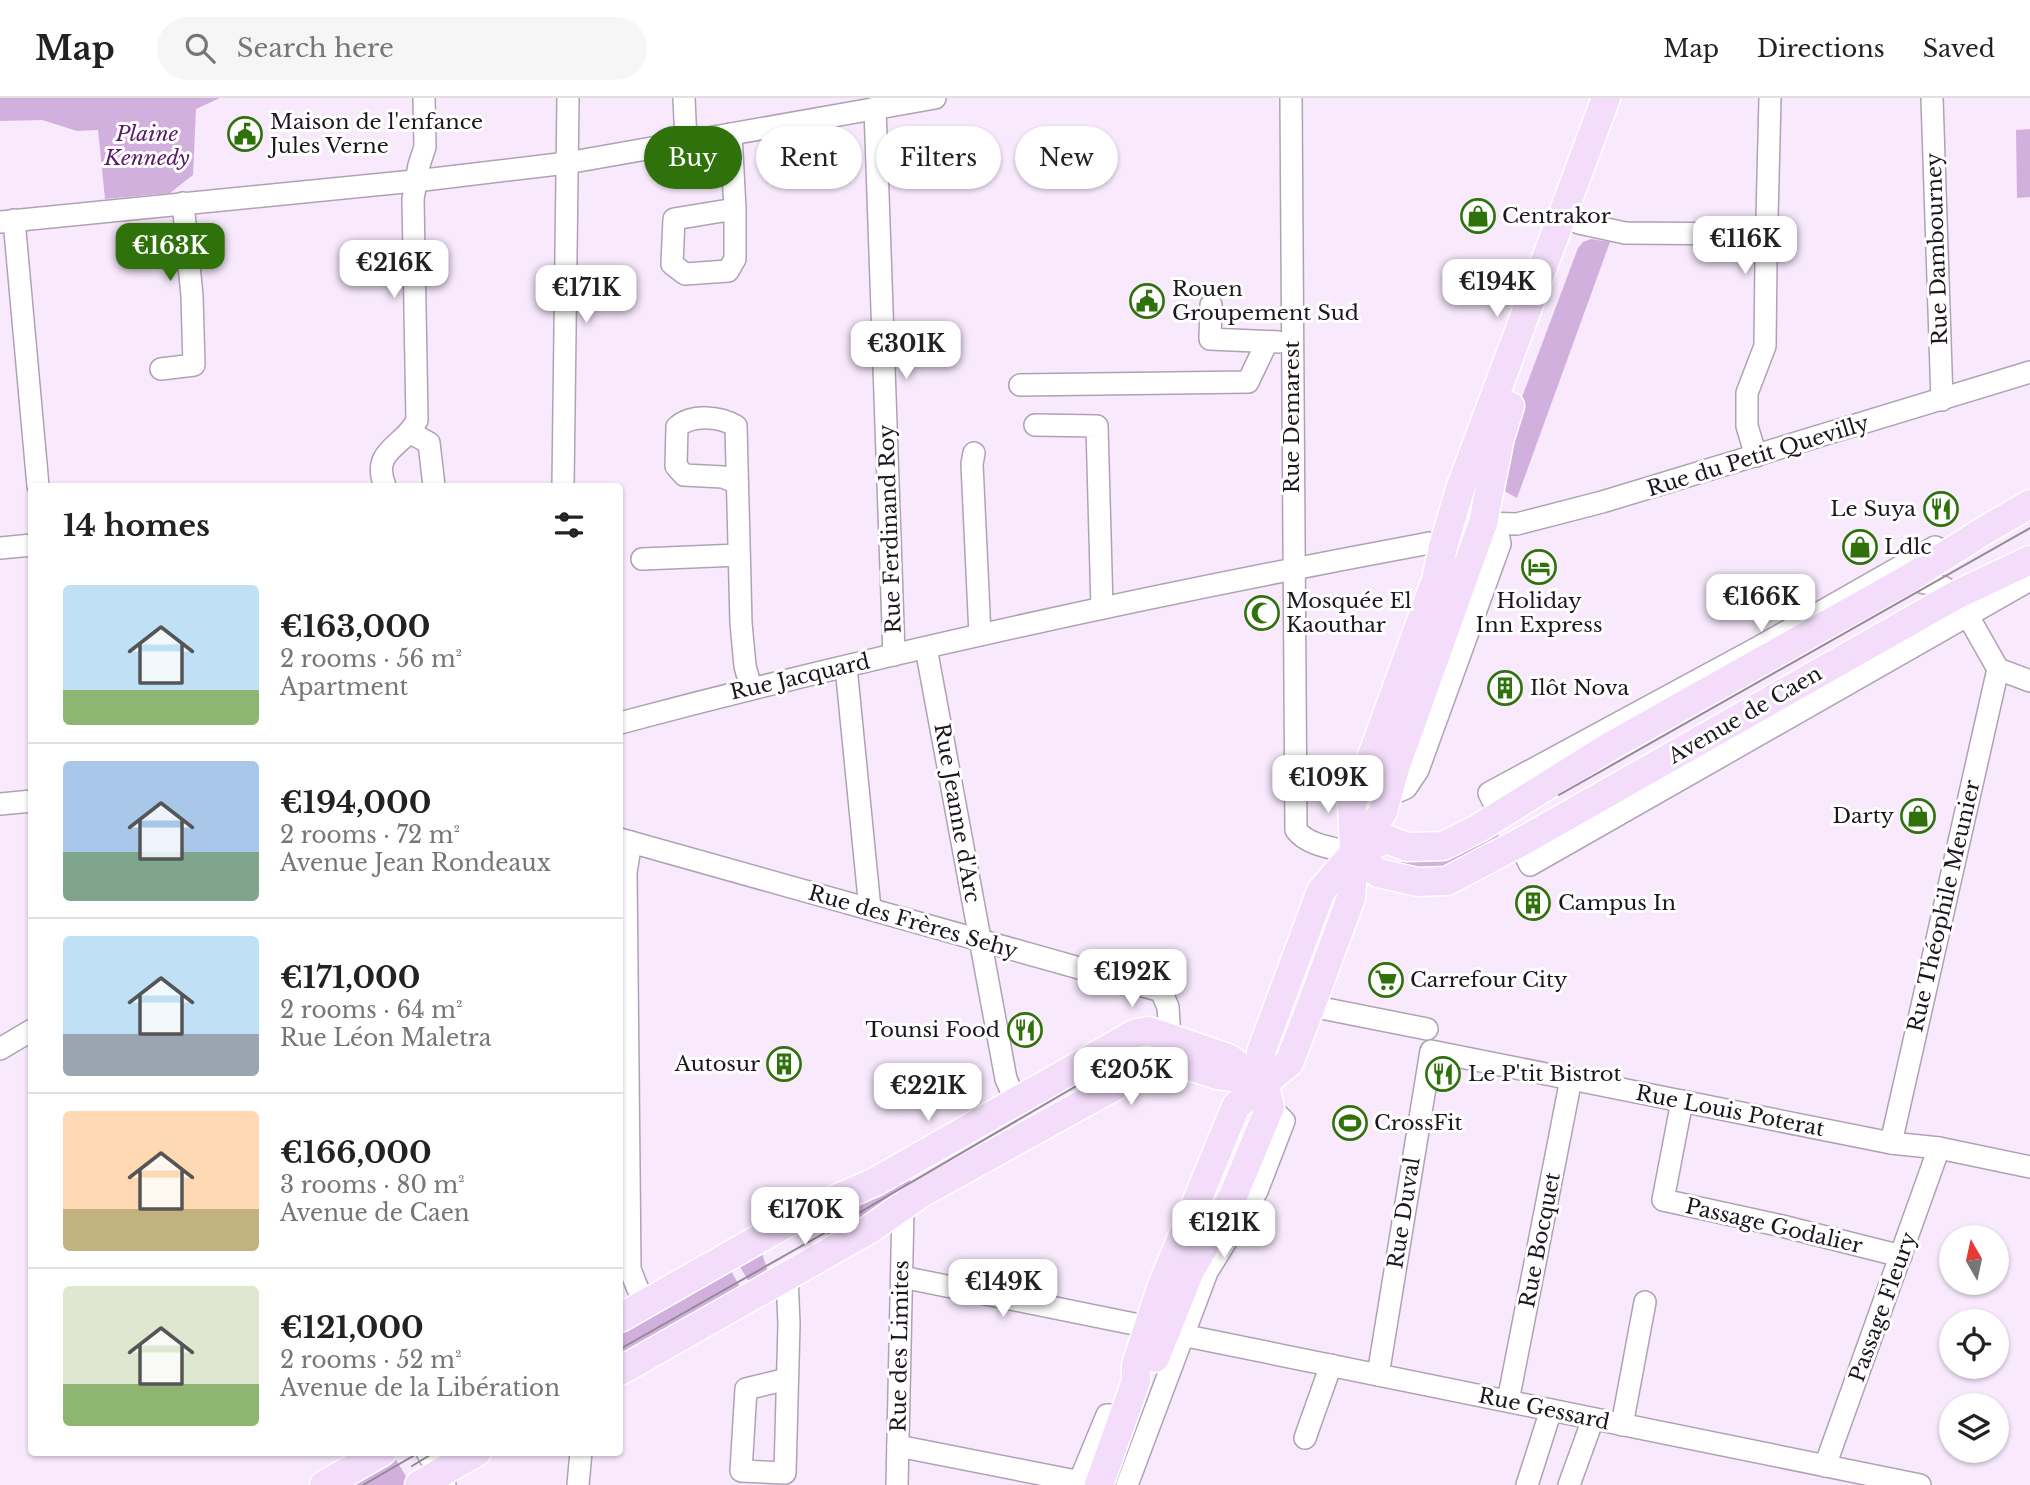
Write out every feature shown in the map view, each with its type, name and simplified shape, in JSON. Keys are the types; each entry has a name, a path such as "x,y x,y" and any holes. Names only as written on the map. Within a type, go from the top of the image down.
{"main road":[{"path":"1082,1483 1123,1415 1136,1381 1136,1365 1166,1331 1161,1289 1236,1106 1267,1094 1289,1063 1311,1006 1351,898 1354,853 1352,802 1365,775 1436,580 1463,481 1606,98"},
{"path":"1267,1094 1261,1052 1321,891 1354,853 1383,812 1395,768 1490,523 1503,427 1626,98"},
{"name":"Avenue de Caen","path":"2030,505 1908,579 1838,610 1595,745 1502,804 1443,846 1407,848 1387,839 1354,853 1378,873 1418,882 1447,881 1528,847 1617,802 1962,605 2030,560"},
{"path":"1502,804 1528,847"},
{"path":"623,1316 808,1211 875,1182 1136,1033 1149,1031 1169,1049 1228,1058 1267,1094"},
{"path":"623,1369 904,1208 920,1194 1111,1090 1155,1064 1169,1049"},
{"path":"775,1230 787,1276"},
{"path":"324,1485 375,1456"},
{"path":"433,1474 469,1456"}],"street":[{"path":"411,98 412,146 418,172"},
{"path":"384,483 382,478 383,461 395,443 411,433 417,420 413,199 425,147 424,98"},
{"path":"563,483 568,98"},
{"path":"684,98 685,126"},
{"path":"742,131 843,106 876,108 935,98"},
{"name":"Rue Demarest","path":"1291,98 1296,830 1302,838 1312,842 1354,853"},
{"path":"1354,853 1373,808 1383,765 1450,589 1458,540 1475,473 1616,98"},
{"path":"1756,456 1747,426 1747,393 1765,346 1766,260 1761,234 1766,218 1770,98"},
{"name":"Rue Dambourney","path":"1932,98 1942,400"},
{"name":"Rue Ferdinand Roy","path":"876,108 894,655"},
{"path":"38,483 7,221 183,203 418,172 567,163 644,149"},
{"path":"734,189 735,209"},
{"path":"161,369 194,365 192,296 183,203"},
{"path":"1579,223 1625,233 1761,234"},
{"path":"1211,305 1210,339 1292,342"},
{"path":"1020,384 1248,382 1267,342"},
{"name":"Rue du Petit Quevilly","path":"1490,523 1517,524 1566,512 2030,372"},
{"path":"1035,425 1097,426 1111,607 1293,568 1429,543 1443,547"},
{"path":"411,433 429,443 433,483"},
{"path":"974,453 972,464 980,635"},
{"path":"737,483 741,623 745,666 751,688"},
{"path":"0,548 28,545"},
{"path":"1838,610 1934,547 1950,553"},
{"path":"642,559 739,555"},
{"path":"1908,579 1943,587 1962,605 1998,669 2030,681"},
{"path":"1962,605 2030,580"},
{"name":"Rue Jacquard","path":"623,722 751,688 1111,607"},
{"name":"Rue Jeanne d'Arc","path":"926,648 1006,1079 1016,1101"},
{"path":"846,667 870,909"},
{"name":"Rue Théophile Meunier","path":"1891,1143 1998,669"},
{"path":"0,804 28,801"},
{"path":"625,841 630,1269 636,1287 646,1303"},
{"name":"Rue des Frères Sehy","path":"625,841 1161,991 1168,1007 1169,1049"},
{"path":"1311,1006 1427,1029"},
{"path":"0,1049 28,1032"},
{"name":"Rue Louis Poterat","path":"1431,1051 1891,1143 1940,1148 2030,1167"},
{"name":"Rue Duval","path":"1378,1375 1431,1051"},
{"name":"Rue Bocquet","path":"1508,1401 1571,1079"},
{"path":"1127,1485 1166,1331 1207,1272 1257,1191 1278,1138 1284,1121 1267,1094"},
{"name":"Passage Godalier","path":"1682,1101 1663,1200 1901,1256"},
{"name":"Passage Fleury","path":"1825,1466 1940,1148"},
{"name":"Rue des Limites","path":"897,1485 904,1208"},
{"path":"787,1276 789,1324 788,1379 785,1473 741,1478 746,1389 788,1379"},
{"name":"Rue Gessard","path":"902,1277 1920,1485"},
{"path":"1622,1425 1645,1303"},
{"path":"1305,1438 1331,1365"},
{"path":"1527,1485 1551,1410"},
{"path":"1569,1485 1593,1419"},
{"path":"898,1446 1082,1483"},
{"path":"578,1485 581,1456"}],"green space":[{"name":"Plaine Kennedy","path":"0,98 220,98 196,109 193,175 170,193 105,199 98,130 77,131 42,120 0,121"},
{"path":"2030,129 2030,197 2017,198 2016,130"},
{"path":"1591,239 1610,242 1517,498 1497,487 1509,432 1578,248"},
{"path":"1494,827 1501,839 1442,871 1399,867 1403,857"},
{"path":"1327,905 1336,909 1288,1037 1280,1034"},
{"path":"905,1171 915,1188 829,1237 819,1220"},
{"path":"762,1253 768,1272 749,1282 739,1265"},
{"path":"730,1269 740,1287 623,1353 623,1329"},
{"path":"386,1456 394,1456 410,1483 407,1485 333,1485"}],"tram line":[{"path":"1559,795 2030,528"},
{"path":"623,1347 1102,1071"},
{"path":"363,1485 413,1456"},
{"path":"412,1466 428,1456"}],"place":[{"name":"Maison de l'enfance Jules Verne","path":"245,134"},
{"name":"Centrakor","path":"1478,216"},
{"name":"Rouen Groupement Sud","path":"1147,301"},
{"name":"Le Suya","path":"1941,509"},
{"name":"Ldlc","path":"1860,547"},
{"name":"Holiday Inn Express","path":"1539,567"},
{"name":"Mosquée El Kaouthar","path":"1262,613"},
{"name":"Ilôt Nova","path":"1505,688"},
{"name":"Darty","path":"1918,816"},
{"name":"Campus In","path":"1533,903"},
{"name":"Carrefour City","path":"1386,980"},
{"name":"Tounsi Food","path":"1025,1030"},
{"name":"Autosur","path":"784,1064"},
{"name":"Le P'tit Bistrot","path":"1443,1074"},
{"name":"CrossFit","path":"1350,1123"}]}
